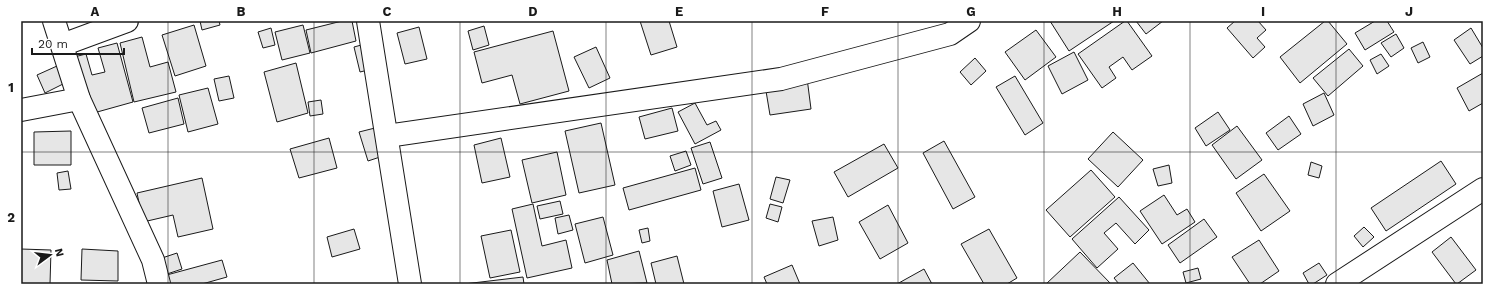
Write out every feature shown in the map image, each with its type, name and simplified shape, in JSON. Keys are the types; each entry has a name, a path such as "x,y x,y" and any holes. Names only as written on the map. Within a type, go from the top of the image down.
{"street":[{"path":"54,21 79,99 153,260 159,284"},
{"path":"62,45 127,21"},
{"path":"368,21 410,284"},
{"path":"387,136 781,79 950,34 969,21"},
{"path":"21,110 79,99"},
{"path":"1337,284 1483,189"}],"building":[{"path":"200,21 219,21 220,25 202,30"},
{"path":"342,21 352,21 356,41 311,53 306,30"},
{"path":"640,21 669,21 677,47 651,55"},
{"path":"1050,21 1114,21 1069,51"},
{"path":"1127,21 1152,56 1132,70 1123,57 1109,67 1116,78 1102,88 1078,54"},
{"path":"1136,21 1163,21 1146,34"},
{"path":"1235,21 1258,21 1266,30 1257,38 1265,47 1253,58 1227,28"},
{"path":"1325,21 1328,21 1347,44 1300,83 1280,57"},
{"path":"1375,21 1387,21 1394,32 1365,50 1355,33"},
{"path":"194,25 206,66 175,76 162,35"},
{"path":"303,25 310,53 282,60 275,32"},
{"path":"484,26 489,45 473,50 468,31"},
{"path":"419,27 427,59 405,64 397,33"},
{"path":"271,28 275,45 263,48 258,32"},
{"path":"1471,28 1483,48 1483,56 1470,64 1454,40"},
{"path":"1036,30 1056,57 1025,80 1005,52"},
{"path":"553,31 569,91 520,104 512,75 482,83 474,52"},
{"path":"1396,34 1404,48 1391,57 1381,43"},
{"path":"142,37 150,67 168,62 176,92 134,102 120,43"},
{"path":"1423,42 1430,57 1418,63 1411,48"},
{"path":"117,43 133,102 90,114 74,57 86,54 92,75 105,72 98,48"},
{"path":"365,44 372,69 360,72 354,47"},
{"path":"596,47 610,78 589,88 574,57"},
{"path":"1349,49 1363,66 1328,96 1313,78"},
{"path":"1074,52 1088,80 1062,94 1048,66"},
{"path":"1381,54 1389,66 1377,74 1370,60"},
{"path":"975,58 986,71 971,85 960,72"},
{"path":"296,63 308,113 277,122 264,72"},
{"path":"57,66 65,83 45,93 37,75"},
{"path":"1483,73 1483,103 1469,111 1457,88"},
{"path":"229,76 234,98 219,101 214,79"},
{"path":"1015,76 1043,123 1025,135 996,87"},
{"path":"807,78 811,109 770,115 765,85"},
{"path":"208,88 218,124 188,132 179,95"},
{"path":"1324,93 1334,115 1313,126 1303,104"},
{"path":"178,98 184,124 149,133 142,108"},
{"path":"321,100 323,114 310,116 308,102"},
{"path":"695,103 707,125 716,121 721,130 695,144 678,112"},
{"path":"672,108 678,131 645,139 639,117"},
{"path":"1218,112 1230,130 1206,146 1195,128"},
{"path":"1289,116 1301,134 1278,150 1266,133"},
{"path":"601,123 615,185 579,193 565,131"},
{"path":"1237,126 1262,160 1236,179 1212,145"},
{"path":"375,128 383,156 368,161 359,132"},
{"path":"71,131 71,165 34,165 34,132"},
{"path":"1113,132 1143,160 1118,187 1088,159"},
{"path":"329,138 337,168 299,178 290,149"},
{"path":"501,138 510,177 482,183 474,145"},
{"path":"944,141 975,197 953,209 923,153"},
{"path":"710,142 722,178 703,184 691,148"},
{"path":"884,144 898,168 848,197 834,172"},
{"path":"686,151 691,165 675,171 670,156"},
{"path":"557,152 566,195 532,203 522,160"},
{"path":"1441,161 1456,184 1386,231 1371,208"},
{"path":"1311,162 1322,166 1319,178 1308,175"},
{"path":"1169,165 1172,183 1158,186 1153,169"},
{"path":"695,168 701,190 629,210 623,188"},
{"path":"1091,170 1115,197 1070,237 1046,210"},
{"path":"68,171 71,189 59,190 57,173"},
{"path":"1264,174 1290,211 1261,231 1236,193"},
{"path":"776,177 790,180 783,203 770,199"},
{"path":"202,178 213,229 178,237 173,215 143,222 137,193"},
{"path":"739,184 749,220 722,227 713,191"},
{"path":"1164,195 1177,215 1187,209 1195,222 1162,244 1140,211"},
{"path":"1119,197 1149,230 1135,244 1116,223 1104,233 1118,249 1097,268 1072,239"},
{"path":"560,201 563,214 540,219 537,206"},
{"path":"533,204 542,246 566,240 572,268 527,278 512,209"},
{"path":"770,204 782,207 778,222 766,218"},
{"path":"888,205 908,243 880,259 859,222"},
{"path":"569,215 573,230 558,234 555,218"},
{"path":"603,217 613,255 585,263 575,224"},
{"path":"833,217 838,240 819,246 812,221"},
{"path":"1204,219 1217,237 1180,263 1168,245"},
{"path":"1364,227 1374,237 1363,247 1354,236"},
{"path":"648,228 650,241 642,243 639,230"},
{"path":"354,229 360,249 332,257 327,237"},
{"path":"989,229 1017,278 1007,284 984,284 961,244"},
{"path":"511,230 520,272 490,278 481,236"},
{"path":"1451,237 1476,270 1457,284 1432,252"},
{"path":"1259,240 1279,271 1260,284 1250,284 1232,257"},
{"path":"21,249 51,250 50,284 21,284"},
{"path":"82,249 118,251 118,281 81,280"},
{"path":"639,251 647,283 612,284 607,260"},
{"path":"1080,252 1111,284 1046,284"},
{"path":"177,253 182,269 164,275 159,259"},
{"path":"677,256 684,284 656,284 651,263"},
{"path":"222,260 227,277 202,284 165,284 163,276"},
{"path":"1133,263 1150,284 1119,284 1114,278"},
{"path":"1319,263 1327,275 1313,284 1309,284 1303,273"},
{"path":"792,265 800,284 767,284 764,277"},
{"path":"1198,268 1201,279 1186,283 1183,272"},
{"path":"924,269 932,284 897,284"},
{"path":"523,277 524,284 464,284"}]}
